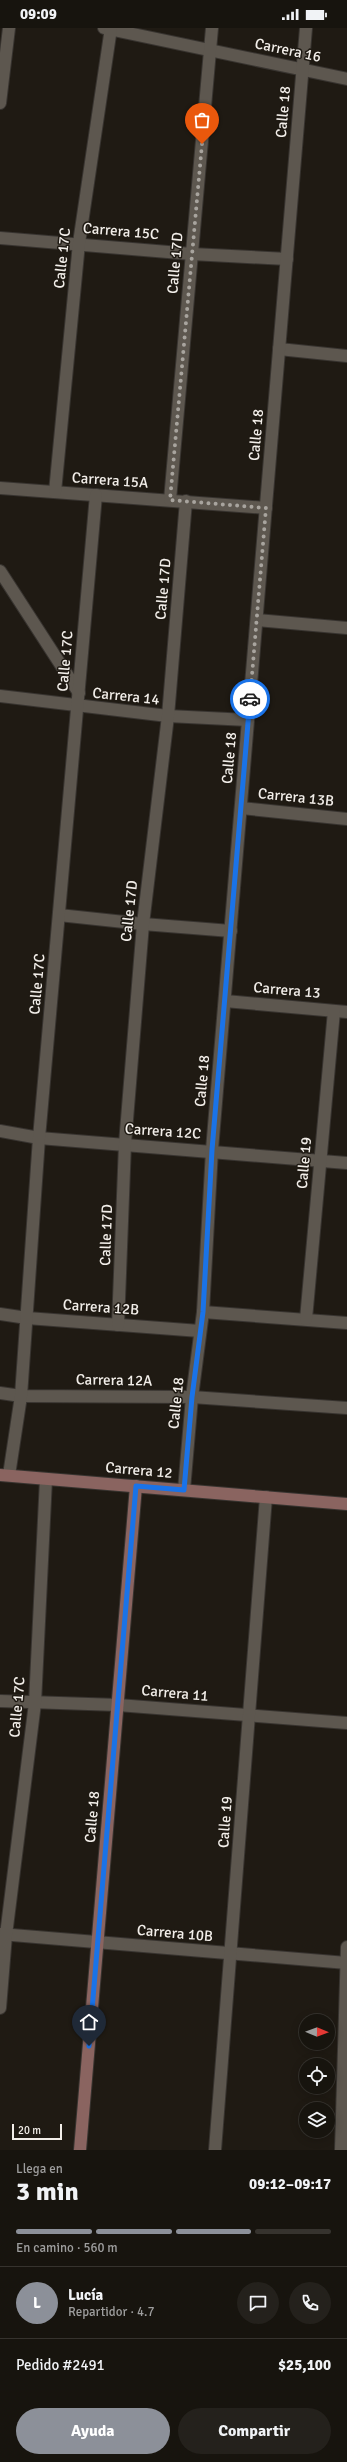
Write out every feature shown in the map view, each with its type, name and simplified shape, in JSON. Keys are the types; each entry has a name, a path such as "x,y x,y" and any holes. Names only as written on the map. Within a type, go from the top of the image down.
{"street":[{"path":"0,103 9,28"},
{"name":"Carrera 16","path":"109,28 347,79"},
{"name":"Calle 17C","path":"56,492 79,243 109,28"},
{"name":"Calle 17D","path":"170,500 212,28"},
{"name":"Calle 18","path":"184,1490 192,1397 203,1312 212,1150 306,28"},
{"name":"Carrera 15C","path":"0,238 79,243 192,254 287,259"},
{"path":"279,349 347,356"},
{"name":"Carrera 15A","path":"0,488 266,508"},
{"name":"Calle 17C","path":"5,1475 21,1396 39,1138 96,495"},
{"name":"Calle 17D","path":"118,1325 125,1144 143,924 168,716 186,501"},
{"path":"2,577 79,693"},
{"path":"257,620 347,628"},
{"name":"Carrera 14","path":"0,696 77,707 168,716 248,720"},
{"name":"Carrera 13B","path":"241,808 347,819"},
{"path":"59,915 231,931"},
{"name":"Carrera 13","path":"225,1000 347,1012"},
{"name":"Calle 19","path":"306,1319 334,1011"},
{"name":"Carrera 12C","path":"0,1132 39,1138 212,1150 321,1162 347,1163"},
{"path":"203,1312 347,1323"},
{"name":"Carrera 12B","path":"0,1314 27,1318 200,1331"},
{"name":"Carrera 12A","path":"0,1393 21,1396 192,1397 347,1408"},
{"name":"Carrera 12","path":"5,1475 347,1504"},
{"name":"Calle 17C","path":"0,2008 3,1935 35,1704 46,1478"},
{"name":"Calle 18","path":"80,2150 136,1486"},
{"name":"Calle 19","path":"215,2150 266,1498"},
{"name":"Carrera 11","path":"0,1701 35,1704 118,1705 347,1723"},
{"name":"Carrera 10B","path":"3,1935 346,1963"},
{"path":"341,2150 346,2083 347,1947"}],"way so far":[{"path":"202,144 170,500 266,508 250,699"}],"route":[{"path":"89,2046 136,1486 184,1490 192,1397 203,1312 212,1150 250,699"}]}
